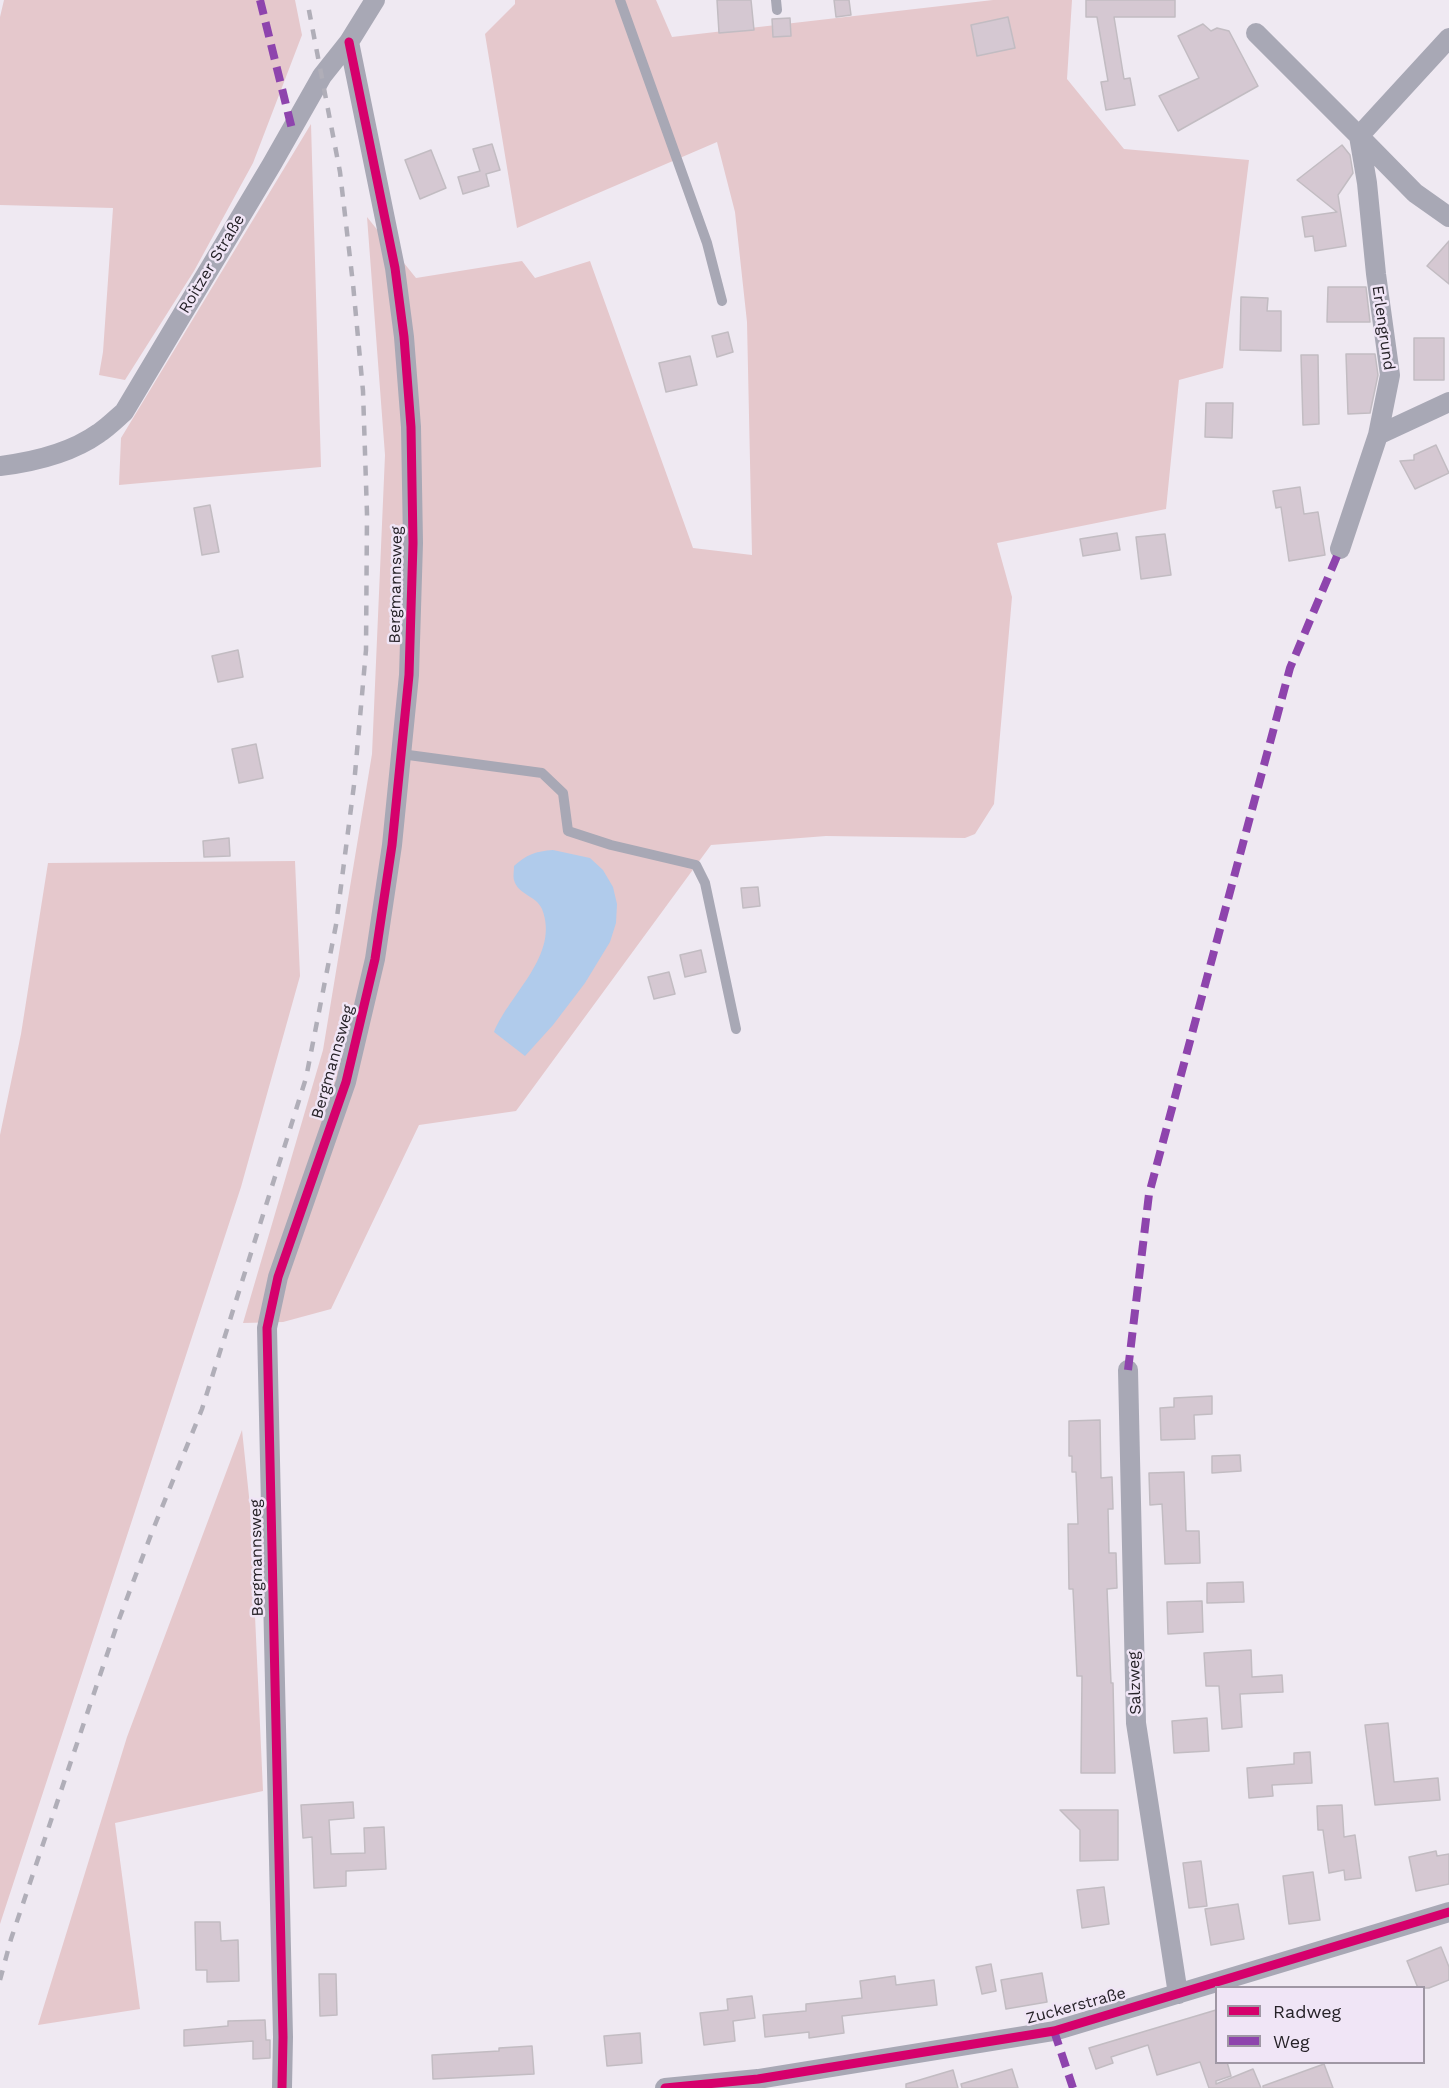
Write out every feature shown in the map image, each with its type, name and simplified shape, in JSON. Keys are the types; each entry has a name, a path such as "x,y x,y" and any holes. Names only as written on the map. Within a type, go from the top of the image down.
{"street":[{"name":"Roitzer Straße","path":"0,466 60,452 98,434 124,412 322,76 350,42 375,0"},
{"path":"1256,33 1415,193 1449,217"},
{"path":"1359,136 1449,38"},
{"name":"Bergmannsweg","path":"282,2088 283,2037 267,1328 278,1277 346,1082 375,959 391,857 409,675 413,543 410,415 404,337 395,268 350,42"},
{"name":"Erlengrund","path":"1340,549 1378,435 1390,375 1376,274 1367,183 1359,136"},
{"path":"1378,435 1449,402"},
{"name":"Salzweg","path":"1128,1370 1137,1723 1178,1994"},
{"name":"Zuckerstraße","path":"665,2088 758,2079 1054,2031 1449,1912"}],"lane":[{"path":"620,0 707,243 722,301"},
{"path":"401,754 542,773 563,793 568,831 611,845 696,865 705,883 736,1029"}],"shaded area":[{"path":"4,0 295,0 302,35 253,163 194,271 125,380 99,375 103,352 113,208 0,205 0,17"},
{"path":"515,0 656,0 672,37 993,0 1072,0 1067,79 1124,149 1249,160 1223,368 1179,380 1166,509 997,543 1012,597 994,804 975,834 965,838 826,836 711,845 516,1111 419,1125 331,1309 283,1322 243,1323 323,1050 372,754 385,455 367,217 416,278 522,261 535,278 590,261 693,548 752,555 747,322 735,212 717,142 517,228 485,34 515,4"},
{"path":"311,124 321,467 119,485 121,438"},
{"path":"295,861 300,976 241,1187 0,1924 0,1135 21,1034 48,863"},
{"path":"242,1430 250,1506 263,1791 115,1823 140,2009 38,2025 127,1737"}],"water":[{"path":"553,850 590,858 603,870 613,887 617,904 616,923 610,942 585,983 553,1025 525,1056 494,1032 501,1017 539,958 546,926 540,905 516,885 514,866 532,854"}],"building":[{"path":"717,0 751,0 754,30 719,33"},
{"path":"834,0 849,0 851,15 836,17"},
{"path":"1086,0 1175,0 1175,17 1114,17 1124,79 1130,78 1135,105 1106,110 1101,82 1108,81 1097,17 1086,17"},
{"path":"1008,17 1015,48 977,56 971,25"},
{"path":"790,18 791,36 773,37 772,19"},
{"path":"1203,24 1211,31 1217,28 1229,31 1258,86 1178,131 1159,96 1199,78 1178,36"},
{"path":"492,144 500,170 486,174 489,186 463,194 458,177 480,171 473,149"},
{"path":"1342,145 1350,155 1353,173 1338,195 1346,246 1315,251 1313,236 1305,237 1302,217 1337,212 1297,180"},
{"path":"431,150 446,188 420,199 405,160"},
{"path":"1449,241 1449,284 1427,266"},
{"path":"1328,287 1366,287 1370,322 1327,322"},
{"path":"1241,297 1268,298 1267,311 1281,311 1281,351 1240,350"},
{"path":"728,332 733,352 717,357 712,336"},
{"path":"1414,338 1444,338 1444,380 1414,380"},
{"path":"1346,354 1375,354 1378,375 1370,413 1348,414"},
{"path":"1301,355 1318,355 1319,424 1303,425"},
{"path":"690,356 697,385 666,392 659,363"},
{"path":"1206,403 1233,403 1232,438 1205,437"},
{"path":"1436,445 1449,473 1415,489 1400,461 1414,460 1414,455"},
{"path":"1300,487 1304,514 1318,512 1325,555 1289,561 1281,507 1276,508 1273,491"},
{"path":"210,505 219,552 202,555 194,508"},
{"path":"1117,533 1120,550 1083,556 1080,539"},
{"path":"1165,534 1171,575 1141,579 1136,537"},
{"path":"238,650 243,677 218,682 212,656"},
{"path":"256,744 263,778 239,783 232,749"},
{"path":"229,838 230,856 204,857 203,841"},
{"path":"758,887 760,906 743,908 741,888"},
{"path":"701,950 706,972 685,977 680,955"},
{"path":"669,972 675,994 654,999 648,977"},
{"path":"1212,1396 1212,1414 1194,1415 1195,1439 1161,1440 1160,1408 1174,1407 1174,1398"},
{"path":"1100,1420 1101,1478 1112,1477 1113,1509 1108,1509 1109,1553 1116,1553 1117,1588 1107,1589 1111,1683 1113,1683 1115,1773 1081,1773 1082,1676 1077,1676 1073,1589 1069,1589 1068,1524 1078,1524 1076,1472 1072,1472 1072,1456 1069,1456 1069,1421"},
{"path":"1240,1455 1241,1471 1212,1473 1212,1456"},
{"path":"1184,1472 1186,1531 1199,1531 1200,1563 1165,1564 1162,1504 1150,1505 1149,1473"},
{"path":"1243,1582 1244,1602 1207,1603 1207,1583"},
{"path":"1202,1601 1203,1632 1168,1634 1167,1602"},
{"path":"1251,1650 1252,1677 1282,1675 1283,1692 1240,1694 1242,1727 1222,1729 1219,1686 1206,1686 1204,1653"},
{"path":"1207,1718 1209,1751 1174,1753 1172,1721"},
{"path":"1388,1723 1394,1782 1438,1778 1440,1800 1375,1805 1365,1725"},
{"path":"1310,1752 1312,1783 1272,1785 1273,1796 1249,1798 1247,1768 1294,1764 1294,1753"},
{"path":"353,1802 354,1818 329,1820 331,1854 365,1853 364,1828 384,1827 386,1869 346,1871 346,1886 314,1888 312,1837 303,1838 301,1805"},
{"path":"1342,1805 1344,1837 1355,1835 1361,1878 1345,1880 1344,1870 1329,1873 1323,1830 1318,1830 1317,1806"},
{"path":"1060,1810 1118,1810 1118,1860 1080,1861 1080,1830"},
{"path":"1436,1851 1437,1856 1449,1854 1449,1884 1416,1891 1409,1857"},
{"path":"1201,1861 1207,1906 1189,1908 1183,1863"},
{"path":"1313,1872 1320,1920 1289,1924 1283,1876"},
{"path":"1104,1887 1109,1924 1082,1928 1077,1890"},
{"path":"1238,1904 1244,1939 1211,1945 1205,1909"},
{"path":"195,1922 220,1922 221,1941 238,1940 239,1981 207,1982 207,1970 196,1970"},
{"path":"1441,1947 1449,1967 1449,1980 1429,1988 1417,1986 1407,1961"},
{"path":"991,1964 996,1991 982,1994 976,1967"},
{"path":"1042,1973 1047,2002 1006,2009 1001,1980"},
{"path":"319,1974 336,1974 337,2015 320,2016"},
{"path":"895,1976 896,1985 934,1980 937,2005 842,2016 844,2033 809,2038 809,2032 765,2037 763,2015 806,2011 806,2004 862,1998 860,1981"},
{"path":"752,1996 755,2018 733,2021 735,2041 704,2045 700,2013 728,2010 727,1999"},
{"path":"1215,2010 1215,2064 1228,2064 1231,2076 1216,2081 1216,2084 1253,2069 1261,2088 1209,2088 1200,2062 1157,2075 1148,2045 1111,2057 1113,2063 1096,2069 1089,2048"},
{"path":"265,2020 266,2040 270,2040 270,2058 253,2059 253,2041 184,2046 184,2030 228,2026 228,2021"},
{"path":"640,2033 642,2063 607,2066 604,2036"},
{"path":"532,2046 534,2074 433,2079 432,2055 499,2051 499,2048"},
{"path":"1324,2064 1333,2088 1263,2088 1263,2086"},
{"path":"1012,2069 1018,2088 962,2088 961,2084"},
{"path":"953,2070 958,2088 906,2088 906,2084"}],"railway":[{"path":"0,1980 11,1939 118,1622 202,1409 306,1078 336,925 354,785 366,650 367,514 363,391 340,172 307,0"}],"marked path":[{"path":"260,0 292,129"},
{"path":"1128,1370 1149,1194 1290,668 1340,549"},
{"path":"1054,2031 1073,2088"}],"cycle path":[{"path":"282,2088 283,2037 267,1328 278,1277 346,1082 375,959 392,845 409,675 413,543 411,427 404,337 395,268 349,42"},
{"path":"665,2088 758,2079 1054,2031 1449,1912"}]}
